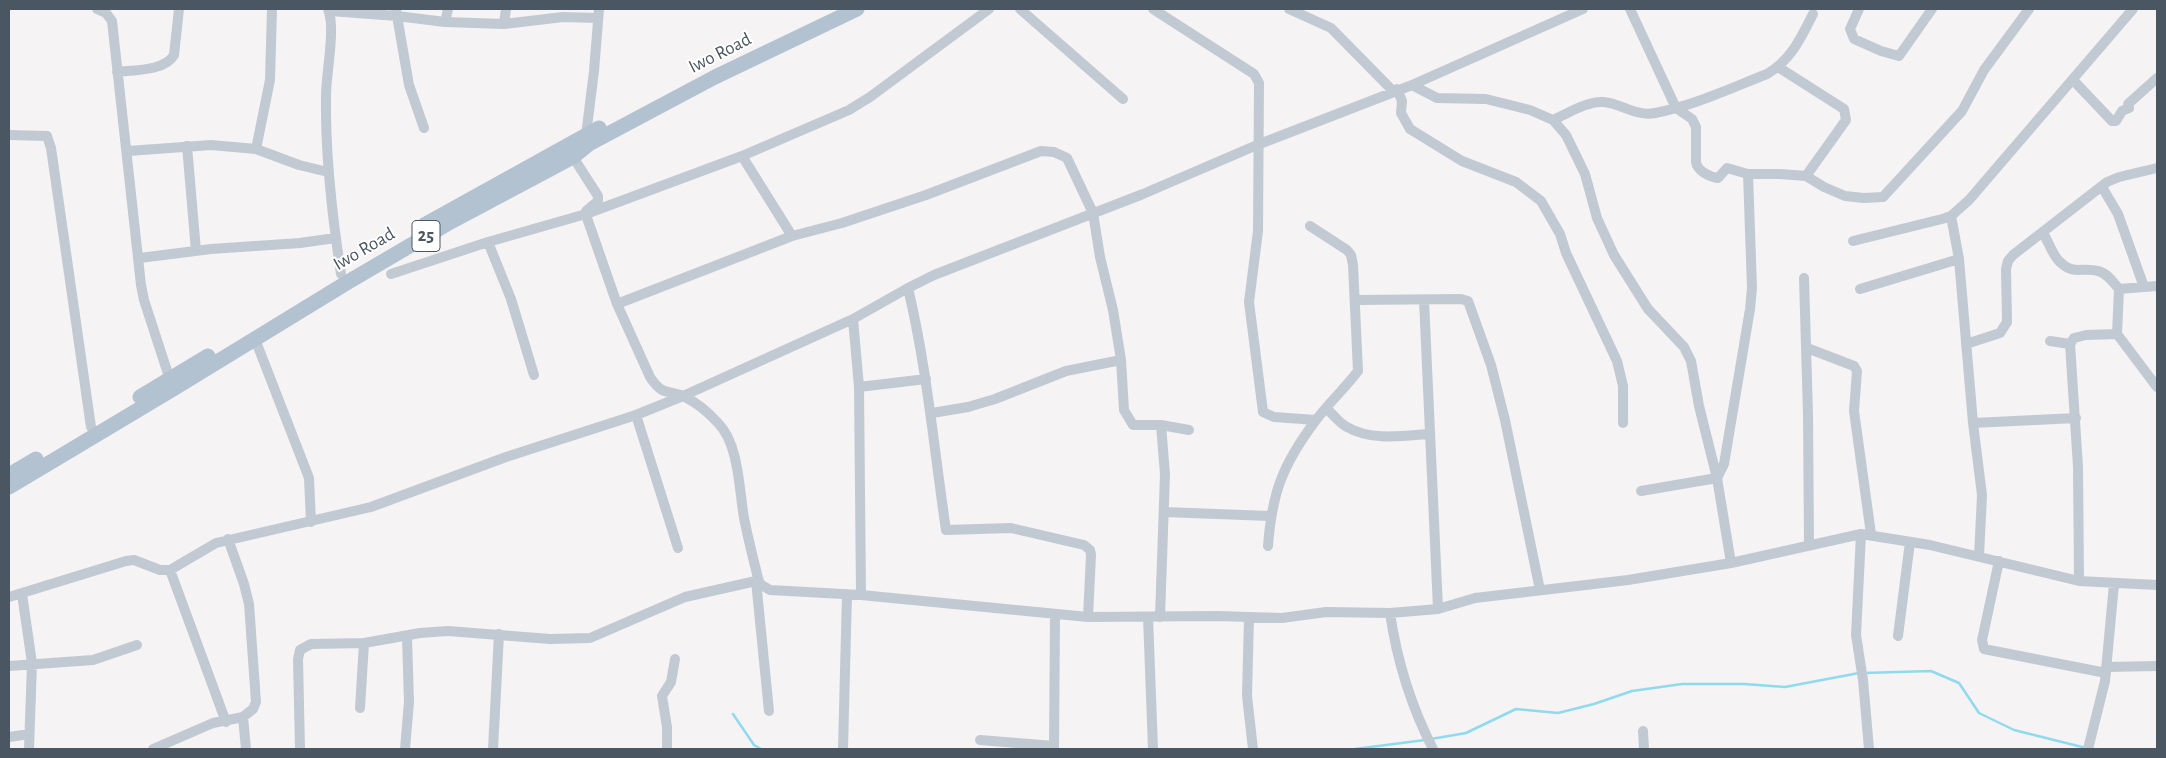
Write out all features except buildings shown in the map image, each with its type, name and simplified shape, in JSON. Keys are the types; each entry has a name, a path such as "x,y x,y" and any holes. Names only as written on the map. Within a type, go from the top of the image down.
{"main road":[{"name":"Iwo Road","path":"9,475 91,427 255,339 447,224 573,157 589,144 712,74 834,9"},
{"name":"Iwo Road","path":"9,488 341,274 586,135 712,74 857,9"}],"street":[{"path":"97,9 106,13 112,21 144,300 171,384"},
{"path":"117,72 164,65 170,61 174,55 179,9"},
{"path":"256,149 270,80 272,9"},
{"path":"445,22 448,9"},
{"path":"504,24 506,9"},
{"path":"391,274 488,242 586,214 742,156 849,110 870,97 989,9"},
{"path":"1020,9 1123,99"},
{"path":"1153,9 1254,74 1259,83 1257,145 1258,231 1249,302 1263,412 1274,417 1316,420"},
{"path":"1289,9 1331,28 1395,90 1402,102 1401,113 1410,130 1462,161 1516,182 1541,201 1560,234 1566,253 1616,362 1623,386 1624,423"},
{"path":"9,597 126,561 134,560 160,570 170,570 216,543 371,507 506,457 636,414 683,396 853,319 934,275 1093,213 1395,90 1412,85 1583,9"},
{"path":"1630,9 1676,108 1692,119 1696,127 1697,167 1718,178 1727,168 1748,174 1806,176 1824,188 1845,196 1864,198 1883,197 1962,111 1984,70 2029,9"},
{"path":"1859,9 1850,29 1854,39 1881,51 1899,56 1932,9"},
{"path":"1853,241 1951,216 1969,200 2133,9"},
{"path":"341,274 328,172 326,94 330,26 329,10 396,12 445,22 504,24 599,13 586,135"},
{"path":"396,12 409,85 424,128"},
{"path":"1553,120 1593,103 1604,102 1642,114 1654,114 1676,108 1767,74 1778,68 1789,57 1814,14"},
{"path":"1778,68 1844,109 1846,114 1846,120 1806,176"},
{"path":"2073,80 2112,120 2116,121 2122,111 2129,108 2128,104 2157,78"},
{"path":"1412,85 1437,98 1486,99 1530,110 1553,120 1572,144 1585,174 1597,218 1614,256 1648,309 1684,347 1691,361 1699,406 1717,478 1731,563"},
{"path":"9,135 47,136 51,148 91,427"},
{"path":"128,151 211,145 256,149 299,165 328,172"},
{"path":"187,146 196,251"},
{"path":"617,304 792,236 842,223 917,198 1041,151 1054,152 1067,158 1093,213 1121,360 1124,410 1133,425 1161,425 1188,430"},
{"path":"742,156 792,236"},
{"path":"573,157 598,196 598,202 586,214"},
{"path":"1966,344 2000,333 2004,329 2007,322 2006,269 2008,261 2043,232 2118,177 2157,168"},
{"path":"1717,478 1724,464 1750,309 1752,288 1748,174"},
{"path":"2102,187 2118,214 2144,287"},
{"path":"586,214 617,304 650,377 657,387 664,392 683,396 703,409 719,424 727,435 733,451 744,518 758,582 769,711"},
{"path":"1951,216 1959,259 1973,423 1983,508 1979,556"},
{"path":"1268,546 1274,494 1284,468 1316,420 1358,371 1354,265 1351,255 1347,250 1310,226"},
{"path":"2043,232 2057,259 2065,266 2076,271 2098,271 2109,277 2118,289 2117,334 2157,387"},
{"path":"140,258 335,238"},
{"path":"488,242 511,299 534,375"},
{"path":"1860,289 1959,259"},
{"path":"1804,278 1807,348 1809,545"},
{"path":"2118,289 2157,286"},
{"path":"908,288 920,338 932,413 946,530 1011,528 1084,545 1090,550 1091,555 1088,618"},
{"path":"1354,300 1461,299 1468,301 1491,366 1505,420 1540,590"},
{"path":"1424,300 1438,609"},
{"path":"853,319 859,388 861,595"},
{"path":"2079,581 2076,418 2070,344 2074,338 2086,335 2117,334"},
{"path":"255,339 309,478 311,522"},
{"path":"2050,341 2070,344"},
{"path":"1807,348 1854,366 1857,371 1854,411 1866,534 1856,635 1863,680 1869,749"},
{"path":"932,413 968,407 995,399 1066,371 1121,360"},
{"path":"859,388 926,379"},
{"path":"1326,408 1346,427 1367,435 1383,437 1429,434"},
{"path":"636,414 678,548"},
{"path":"1973,423 2076,418"},
{"path":"1160,618 1166,474 1161,425"},
{"path":"1641,492 1717,478"},
{"path":"1164,512 1270,516"},
{"path":"300,749 300,650 311,644 364,643 448,631 550,639 590,638 684,597 758,582 770,590 861,595 1088,618 1288,618 1342,612 1390,613 1438,609 1475,598 1628,580 1731,563 1866,534 1979,556 2079,581 2157,585"},
{"path":"153,749 213,723 243,718 253,709 256,702 249,604 228,539"},
{"path":"1898,636 1910,542"},
{"path":"1999,561 1982,640 1984,649 2106,670 2157,666"},
{"path":"170,570 226,722"},
{"path":"2089,746 2106,670 2114,584"},
{"path":"22,594 32,663 29,749"},
{"path":"843,749 846,594"},
{"path":"1390,613 1396,653 1421,724 1433,749"},
{"path":"980,740 1054,748 1055,615"},
{"path":"1148,617 1153,749"},
{"path":"1249,617 1247,696 1252,749"},
{"path":"493,749 499,634"},
{"path":"405,749 409,702 407,637"},
{"path":"360,708 364,643"},
{"path":"9,666 93,660 137,645"},
{"path":"667,749 667,727 662,696 672,682 675,660"},
{"path":"243,718 246,749"},
{"path":"1644,731 1644,749"},
{"path":"9,737 29,734"}],"waterway":[{"path":"1864,673 1931,671 1959,683 1979,713 2014,730 2086,748"},
{"path":"1431,739 1466,733 1516,709 1558,713 1594,704 1632,691 1682,684 1744,684 1785,687 1859,673"},
{"path":"733,714 754,745 761,749"},
{"path":"1355,749 1425,740"}]}
